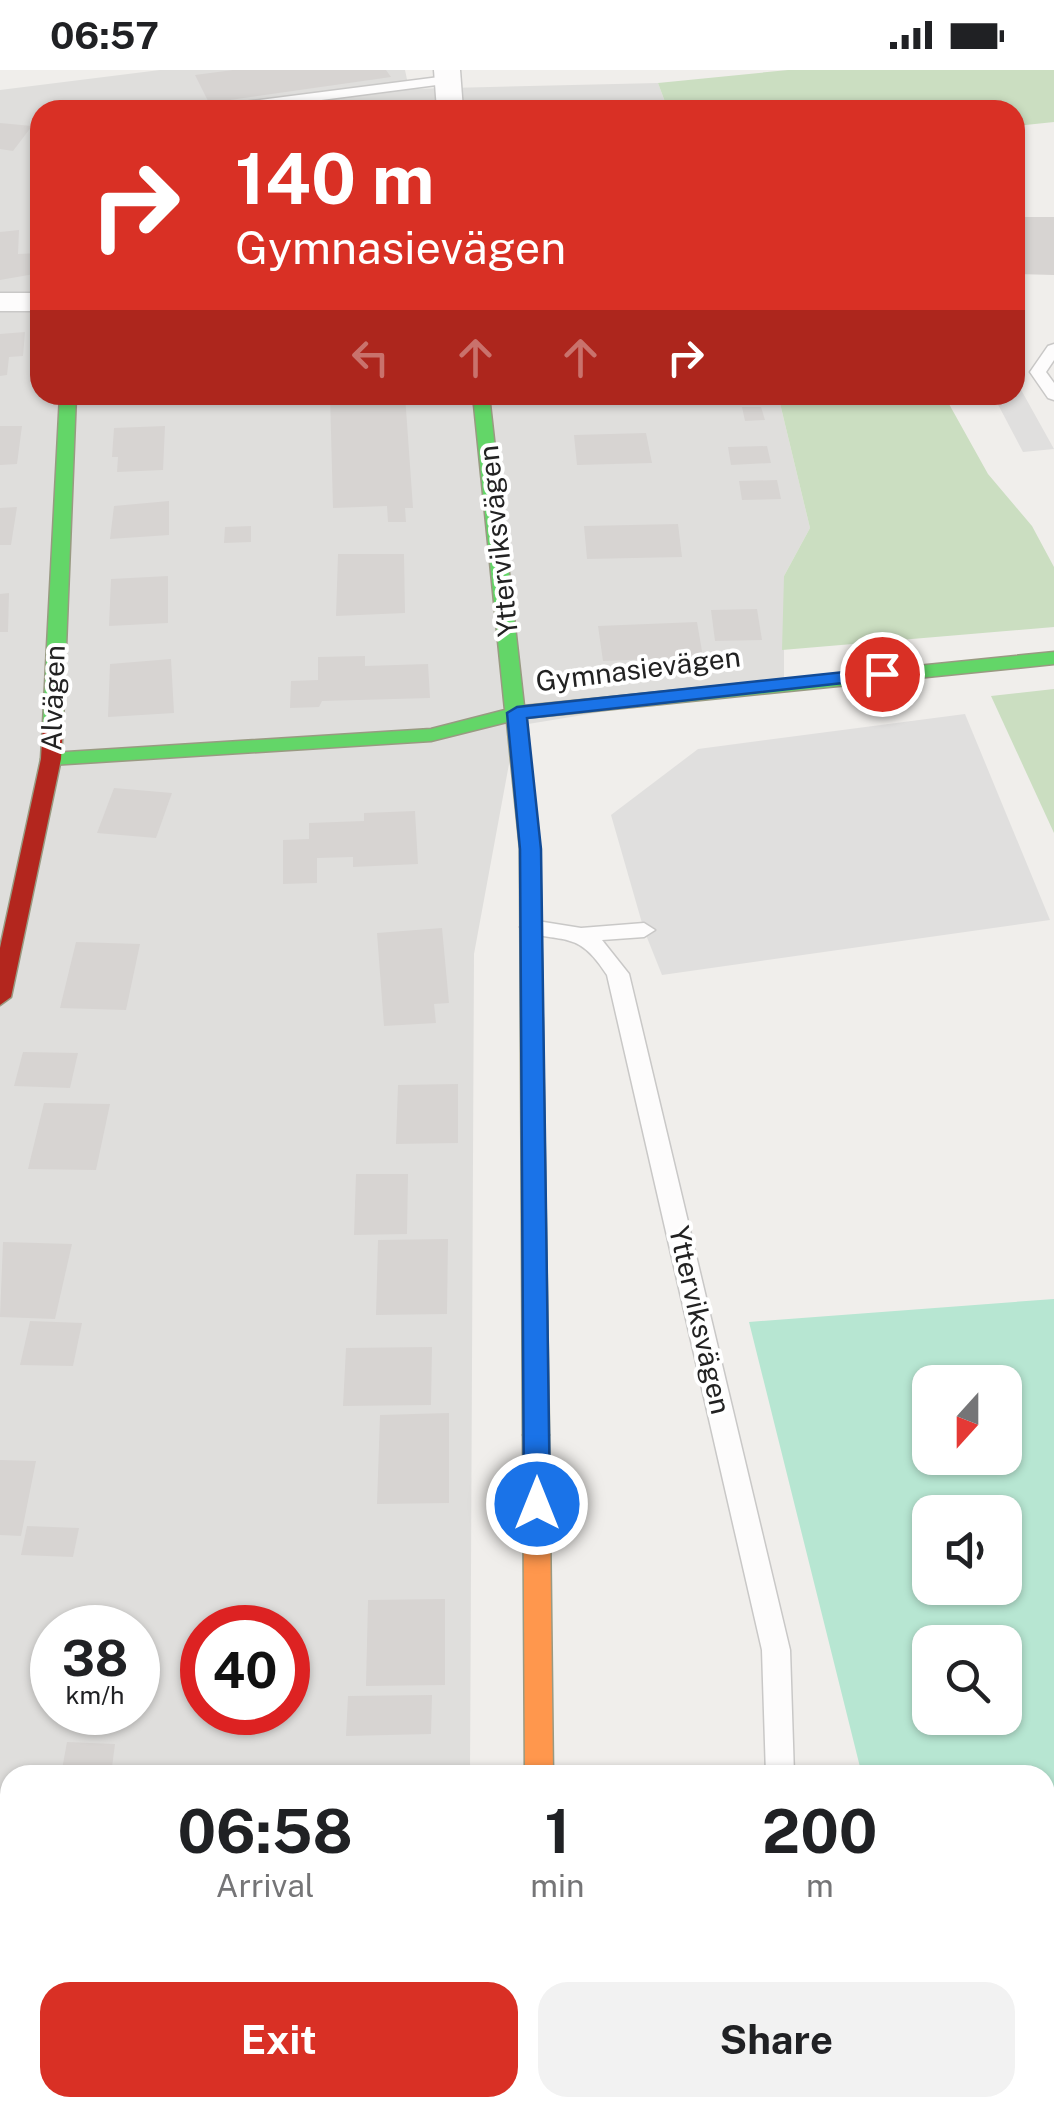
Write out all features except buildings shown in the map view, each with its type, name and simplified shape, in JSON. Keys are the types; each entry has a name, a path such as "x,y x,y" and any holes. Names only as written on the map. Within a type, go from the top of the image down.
{"street":[{"path":"447,75 449,100"},
{"path":"0,302 30,302"},
{"name":"Alvägen","path":"0,997 51,759 68,405"},
{"name":"Ytterviksvägen","path":"483,405 530,849 540,1765"},
{"name":"Gymnasievägen","path":"51,759 431,735 517,713 777,683 1054,658"}],"lane":[{"path":"280,100 447,75"},
{"path":"1054,349 1038,372 1054,395"},
{"path":"531,927 566,927 586,934 644,930"},
{"name":"Ytterviksvägen","path":"586,934 618,974 637,1042 776,1650 780,1765"}],"shaded area":[{"path":"160,70 405,70 409,89 658,83 664,100 30,100 30,405 780,405 810,528 784,576 784,682 516,726 474,954 470,1765 0,1765 0,90"},
{"path":"1025,397 1054,449 1023,452 998,405 1025,405"},
{"path":"965,714 1050,920 662,975 644,930 611,815 698,749"}],"green space":[{"path":"788,70 1054,70 1054,122 1025,125 1025,100 664,100 658,83"},
{"path":"780,405 950,405 988,474 1032,526 1054,567 1054,627 782,650 784,576 810,528"},
{"path":"1054,689 1054,833 991,696"},
{"path":"1054,1299 1054,1765 860,1765 749,1322"}],"traffic: fast":[{"path":"53,723 68,405"},
{"path":"482,405 530,849 536,1435"},
{"path":"51,759 431,735 517,713 1054,658"}],"traffic: slow":[{"path":"536,1435 539,1765"}],"traffic: jam":[{"path":"0,997 51,759 53,723"}],"route":[{"path":"537,1504 530,849 517,713 882,674"}]}
